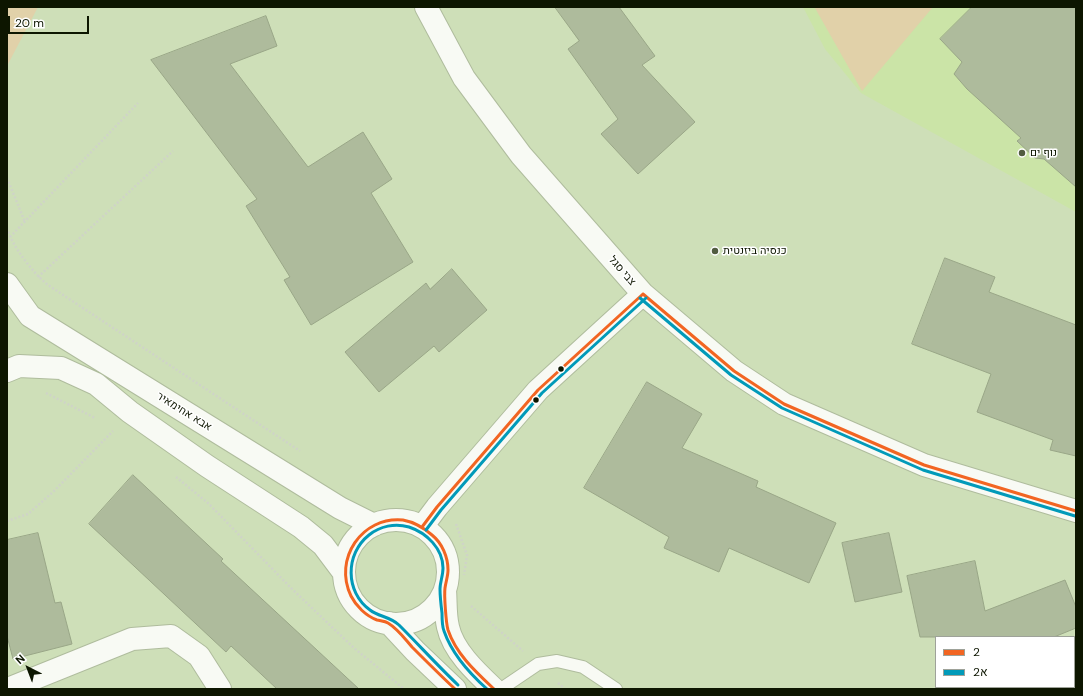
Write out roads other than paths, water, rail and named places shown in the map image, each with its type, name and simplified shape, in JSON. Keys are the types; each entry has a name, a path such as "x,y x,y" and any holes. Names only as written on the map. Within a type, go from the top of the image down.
{"street":[{"name":"צבי סגל","path":"426,7 464,78 521,155 642,294 734,371 784,404 924,465 1076,511"},
{"name":"אבא אחימאיר","path":"7,284 30,316 334,504 374,525"},
{"path":"422,527 437,507 538,390 642,294"},
{"path":"7,371 19,366 61,368 96,384 130,412 239,488 301,527 323,545 344,573 351,598 362,611 376,620 389,623 409,622 422,617 433,609 454,585"},
{"path":"344,573 346,559 351,547 361,534 374,525 386,521 410,521 435,536 444,551 454,585 448,628 454,643 468,664 494,689"},
{"path":"389,623 415,651 455,689"},
{"path":"8,689 132,639 171,636 199,656 220,689"}],"lane":[{"path":"500,689 538,664 557,661 583,667 616,689"}],"place":[{"name":"נוף ים","path":"1022,153"},
{"name":"כנסיה ביזנטית","path":"715,251"}]}
